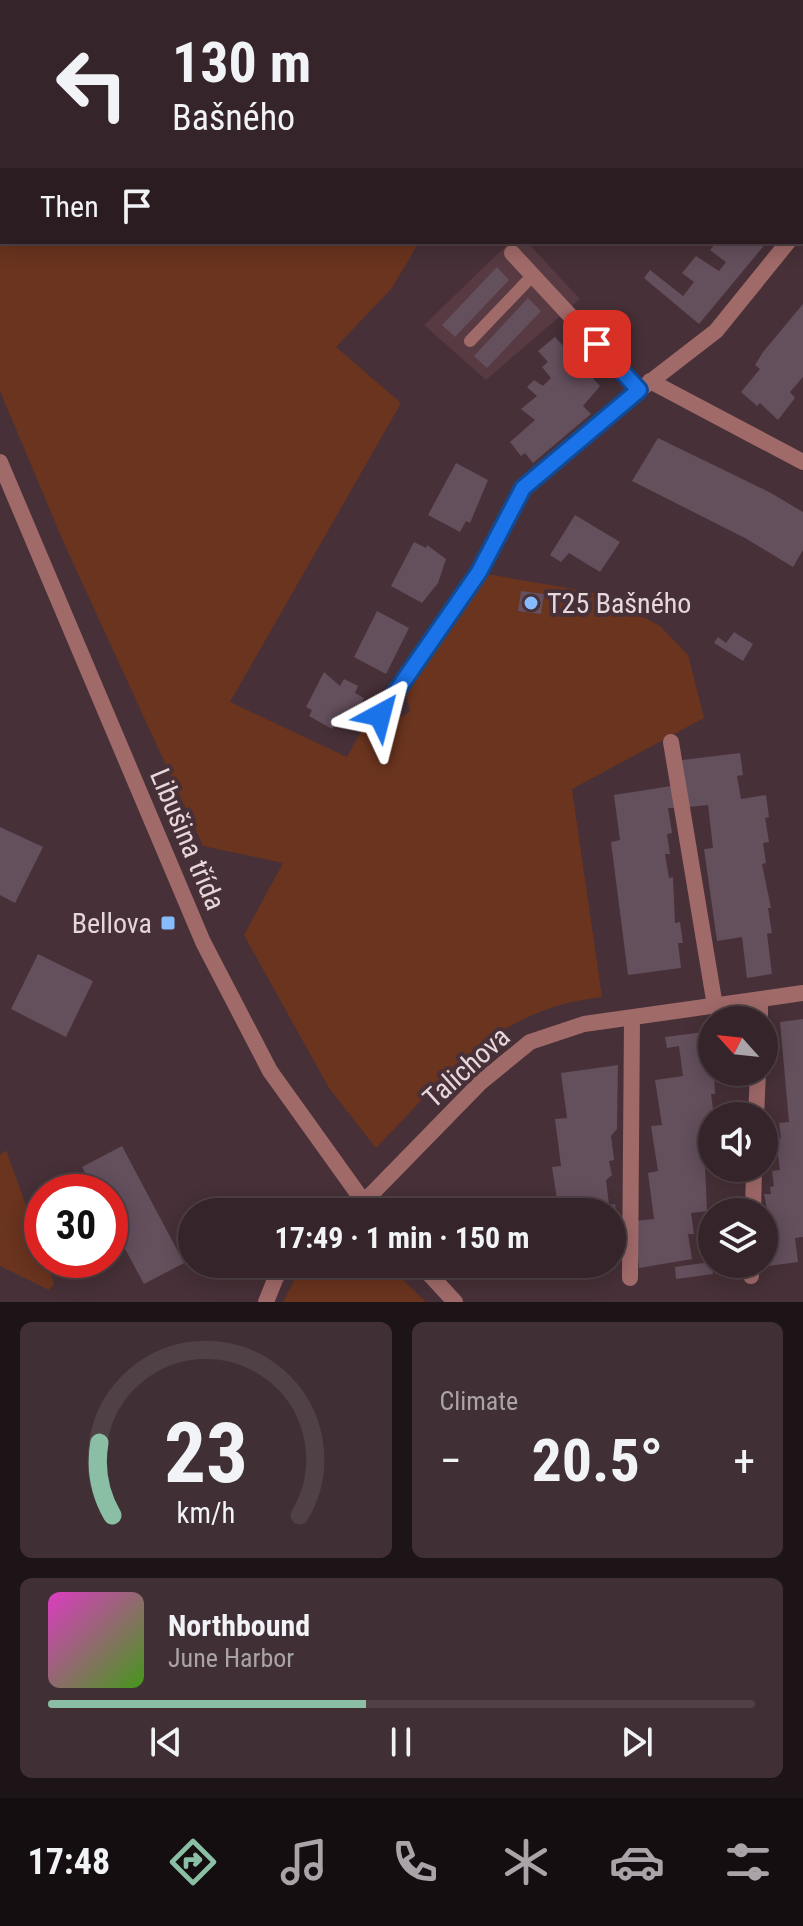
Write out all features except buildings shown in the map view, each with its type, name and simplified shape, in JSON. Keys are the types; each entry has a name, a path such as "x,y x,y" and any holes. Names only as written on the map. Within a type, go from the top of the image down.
{"street":[{"path":"380,715 479,572 523,488 644,386 716,331 786,244"},
{"path":"512,253 644,386 803,462"},
{"name":"Libušina třída","path":"0,462 203,942 270,1071 355,1198"},
{"path":"671,742 715,1006"},
{"name":"Talichova","path":"715,1006 803,993"},
{"path":"760,1000 760,1006"},
{"name":"Talichova","path":"374,1198 481,1082 530,1042 584,1024 698,1008"},
{"path":"630,1278 632,1018"},
{"path":"266,1302 276,1278"},
{"path":"433,1278 455,1302"}],"lane":[{"path":"470,341 533,275"}],"shaded area":[{"path":"0,244 418,244 392,288 336,347 401,403 230,702 347,757 365,724 374,729 393,710 402,717 410,711 406,695 487,574 602,594 660,626 688,655 704,718 572,789 602,997 564,1004 532,1015 502,1031 450,1071 376,1148 329,1088 244,935 283,863 203,846 63,541 0,391"},
{"path":"508,244 529,244 580,299 486,380 424,325"},
{"path":"6,1150 24,1200 24,1278 0,1266 0,1155"},
{"path":"24,1278 52,1278 54,1284 49,1290"},
{"path":"295,1278 401,1278 426,1302 283,1302"}],"place":[{"name":"T25 Bašného","path":"531,603"},
{"name":"Bellova","path":"168,923"}],"route":[{"path":"380,715 479,572 523,488 639,390 597,344"}]}
